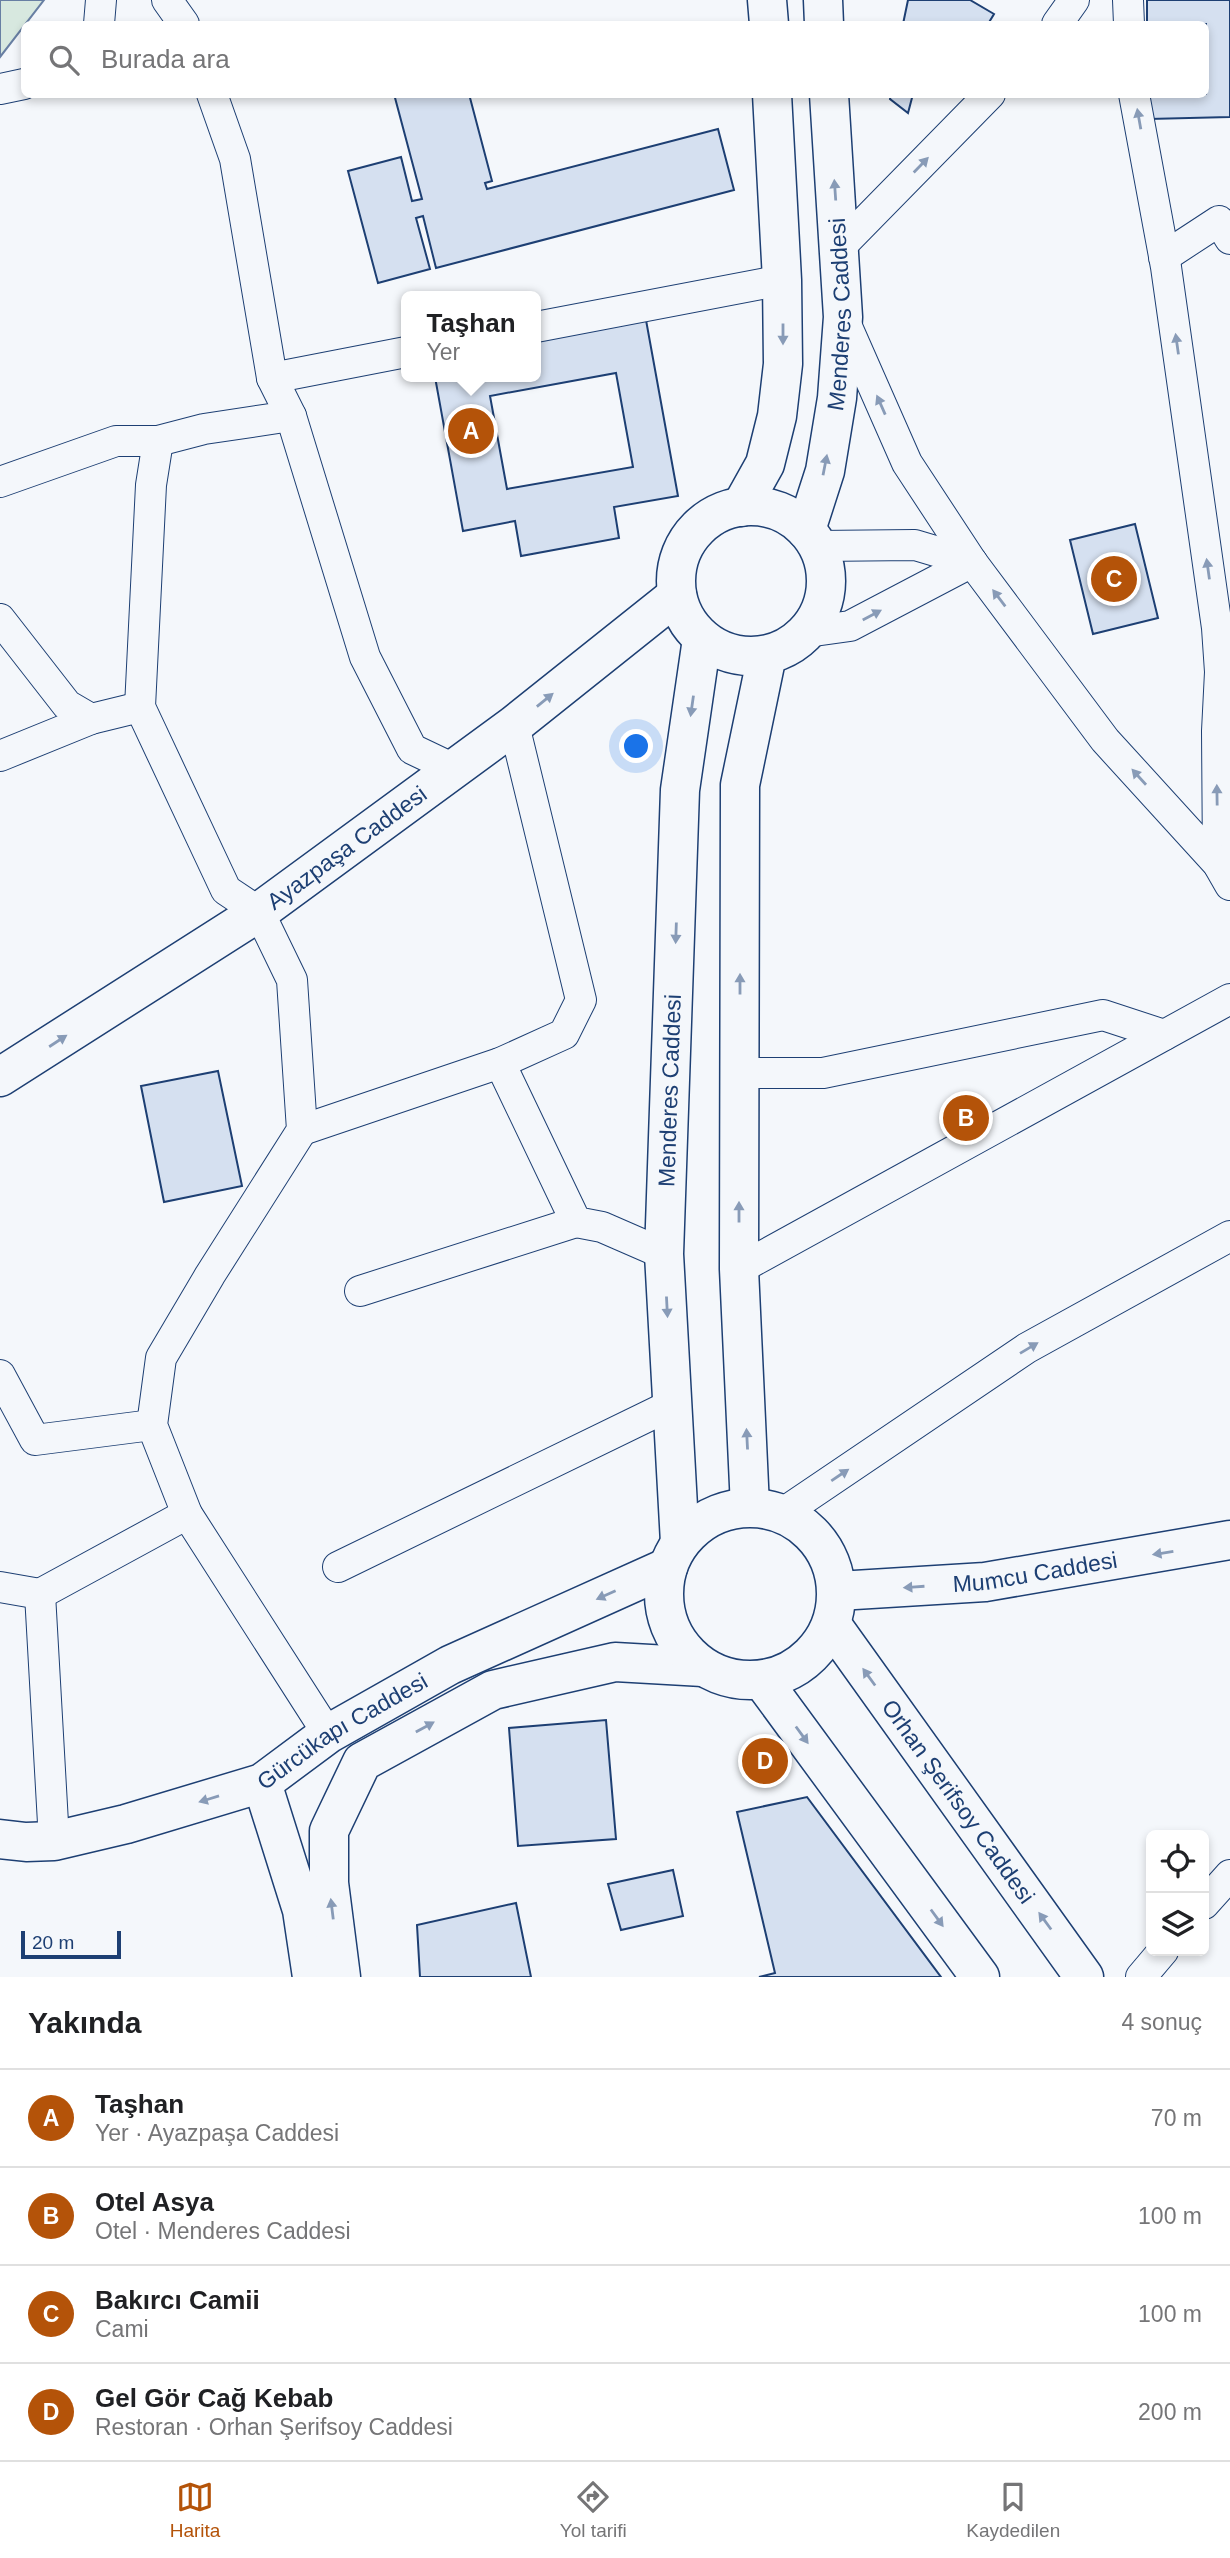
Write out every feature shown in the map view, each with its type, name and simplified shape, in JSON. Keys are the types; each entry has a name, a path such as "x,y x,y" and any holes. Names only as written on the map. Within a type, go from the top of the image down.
{"main road":[{"path":"767,0 769,21"},
{"path":"823,0 824,21"},
{"path":"741,507 765,464 777,416 783,364 782,280 772,98"},
{"name":"Menderes Caddesi","path":"812,538 837,398 843,317 829,98"},
{"path":"741,507 765,508 787,515 812,538 825,567 826,591 820,612 807,632 789,646 767,655 744,656 721,650 702,639 685,619 677,595 676,569 684,545 699,526 719,513 741,507"},
{"name":"Ayazpaşa Caddesi","path":"0,1077 259,912 514,725 677,595"},
{"name":"Menderes Caddesi","path":"674,1555 673,1404 664,1254 680,790 702,639"},
{"path":"767,655 740,785 739,1269 767,1510"},
{"path":"767,1510 811,1532 831,1559 835,1608 814,1653 791,1671 762,1680 732,1679 704,1667 682,1648 668,1623 663,1595 674,1555 699,1524 723,1511 767,1510"},
{"name":"Mumcu Caddesi","path":"835,1608 1230,1540"},
{"name":"Gürcükapı Caddesi","path":"0,1839 54,1841 126,1824 262,1783 328,1734 450,1665 674,1555"},
{"name":"Orhan Şerifsoy Caddesi","path":"835,1608 1084,1977"},
{"path":"341,1977 329,1883 329,1831 362,1762 493,1689 615,1662 704,1667"},
{"path":"762,1680 980,1977"},
{"path":"262,1783 302,1910 312,1977"}],"street":[{"path":"99,21 101,0"},
{"path":"167,0 182,21"},
{"path":"1059,21 1074,0"},
{"path":"1128,0 1129,21"},
{"path":"0,89 21,85"},
{"path":"213,98 235,159 272,378 291,416 365,657 412,749 454,769"},
{"path":"838,248 986,98"},
{"path":"1135,98 1164,257 1225,672 1217,731 1224,874"},
{"path":"1164,257 1227,223"},
{"path":"541,326 782,280"},
{"path":"843,317 907,463 971,562 1105,740 1224,874"},
{"path":"272,378 401,353"},
{"path":"0,482 116,441 158,440 204,429 291,416"},
{"path":"158,440 151,485 140,708 226,890 259,912 292,980 302,1130 161,1358 152,1425 187,1514 328,1734"},
{"path":"812,538 915,545 971,562"},
{"path":"807,632 850,626 971,562"},
{"path":"0,620 67,705 91,719"},
{"path":"0,756 91,719 140,708"},
{"path":"302,1130 500,1063 564,1034 581,1000 514,725"},
{"path":"739,1269 1230,999"},
{"path":"740,1073 823,1073 1103,1015 1164,1035"},
{"path":"500,1063 576,1222"},
{"path":"360,1291 576,1222 602,1227 664,1254"},
{"path":"767,1510 1027,1348 1230,1236"},
{"path":"0,1375 35,1440 152,1425"},
{"path":"338,1567 673,1404"},
{"path":"0,1587 40,1594 187,1514"},
{"path":"40,1594 54,1841"},
{"path":"1209,1898 1230,1875"},
{"path":"1141,1977 1159,1956"}],"shaded area":[{"path":"0,0 44,0 28,21 21,21 21,30 0,57"}],"building":[{"path":"908,0 970,0 994,14 990,21 904,21"},
{"path":"1147,0 1230,0 1230,117 1149,119 1149,98 1209,98 1209,21 1147,21"},
{"path":"395,98 470,98 492,181 485,183 487,189 718,129 734,190 436,268 423,216 416,218 430,269 378,283 348,171 401,157 412,201 422,199"},
{"path":"912,98 908,113 890,99"},
{"path":"646,320 678,496 614,507 619,538 521,556 515,521 463,531 436,382 541,382 541,339","holes":["616,373 633,467 507,489 490,396"]},
{"path":"1135,524 1158,618 1093,634 1070,540"},
{"path":"218,1071 242,1186 164,1202 141,1086"},
{"path":"606,1720 616,1839 518,1846 509,1728"},
{"path":"807,1797 941,1977 759,1977 775,1973 737,1812"},
{"path":"673,1870 683,1916 621,1930 608,1884"},
{"path":"516,1903 531,1977 420,1977 417,1925"}],"place":[{"name":"Taşhan","path":"471,431"},
{"name":"Bakırcı Camii","path":"1114,579"},
{"name":"Otel Asya","path":"966,1118"},
{"name":"Gel Gör Cağ Kebab","path":"765,1761"}]}
